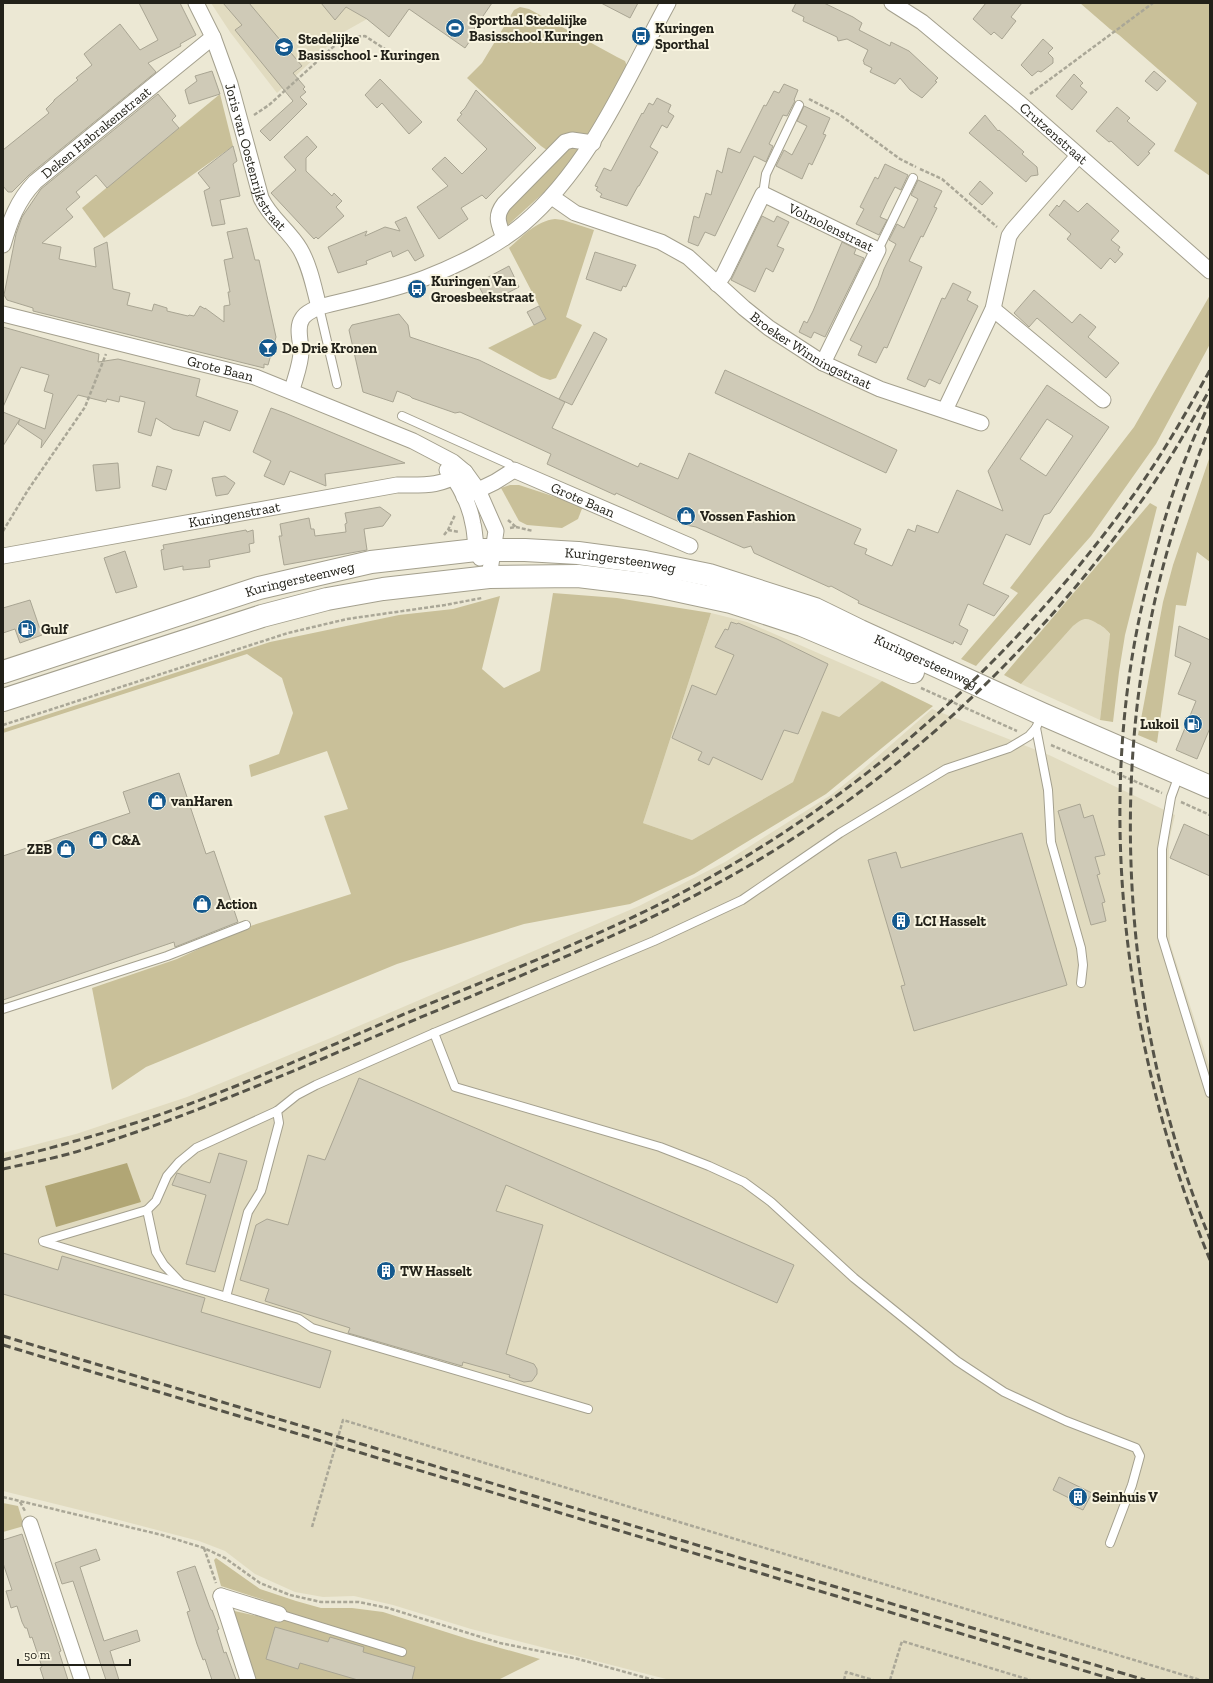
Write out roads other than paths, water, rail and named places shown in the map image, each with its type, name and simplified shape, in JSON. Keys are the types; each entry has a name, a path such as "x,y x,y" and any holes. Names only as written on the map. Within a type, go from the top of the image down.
{"main road":[{"name":"Kuringersteenweg","path":"3,672 260,588 371,562 485,550 525,550 578,553 645,562 710,575 815,609 860,632 1036,729"},
{"name":"Kuringersteenweg","path":"3,700 262,616 327,599 391,588 489,586 578,576 652,585 730,602 802,624 855,646 1036,729 1175,786 1210,803"},
{"name":"Kuringersteenweg","path":"1175,786 1210,787"}],"street":[{"name":"Joris van Oostenrijkstraat","path":"196,3 213,37 230,84 242,123 261,198 266,209 300,248 319,307"},
{"path":"292,390 300,362 301,351 299,326 301,320 309,312 319,307 423,279 467,259 504,238 522,225 552,197 575,168 592,143 668,3"},
{"name":"Crutzenstraat","path":"892,3 922,22 1018,102 1210,271"},
{"name":"Deken Habrakenstraat","path":"3,245 10,219 17,205 35,182 213,37"},
{"path":"504,238 498,222 499,211 504,204 565,142 572,140 592,143"},
{"path":"945,410 993,309 1009,236 1078,156"},
{"path":"717,284 724,274 763,194"},
{"name":"Volmolenstraat","path":"763,194 878,250 823,363"},
{"name":"Broeker Winningstraat","path":"552,197 575,214 661,242 688,257 769,328 823,363 880,389 981,423"},
{"path":"993,309 1102,400"},
{"name":"Grote Baan","path":"3,314 255,377 292,390 413,441 453,462 459,475 464,497 474,525 485,550 489,586"},
{"path":"464,497 495,482 514,470"},
{"name":"Grote Baan","path":"514,470 690,546"},
{"name":"Grote Baan","path":"459,475 478,490 496,530 485,550"},
{"name":"Kuringenstraat","path":"3,556 397,485 434,485 459,475"},
{"path":"30,1524 82,1680"},
{"path":"248,1680 221,1596 279,1614"}],"lane":[{"path":"763,194 766,174 799,105"},
{"path":"878,250 913,178"},
{"name":"Joris van Oostenrijkstraat","path":"319,307 336,384"},
{"path":"402,416 509,464 514,470"},
{"path":"588,1409 312,1328 299,1318 43,1241 146,1210 156,1201 167,1176 179,1162 196,1148 277,1111 297,1095 316,1086 434,1033 654,941 742,900 840,833 946,769 1009,748 1036,729 1048,790 1051,842 1081,948 1083,965 1081,983"},
{"path":"1175,786 1162,849 1162,937 1210,1093"},
{"path":"3,1009 167,956 246,925"},
{"path":"434,1033 455,1087 660,1147 709,1166 744,1182 771,1202 866,1288 957,1361 1004,1392 1066,1421 1136,1448 1140,1456 1110,1543"},
{"path":"226,1297 248,1212 261,1191 279,1123 277,1111"},
{"path":"146,1210 156,1252 164,1265 183,1284"},
{"path":"279,1614 402,1652"}],"railway":[{"path":"3,1160 93,1136 212,1096 533,961 662,903 731,865 797,823 861,778 921,728 979,675 1033,619 1084,559 1143,482 1163,451 1210,370"},
{"path":"3,1169 72,1153 124,1136 165,1122 287,1074 617,934 698,894 738,872 797,836 853,797 907,755 959,709 1009,661 1055,611 1099,558 1140,503 1168,461 1210,389"},
{"path":"1210,401 1183,465 1167,513 1149,577 1131,661 1122,748 1120,835 1126,923 1138,1010 1156,1096 1180,1180 1210,1260"},
{"path":"1210,426 1177,519 1163,566 1152,614 1139,691 1132,770 1131,850 1135,931 1146,1011 1162,1089 1183,1166 1210,1239"},
{"path":"3,1336 1145,1680"},
{"path":"3,1345 1115,1680"}],"place":[{"name":"Sporthal Stedelijke Basisschool Kuringen","path":"455,28"},
{"name":"Kuringen Sporthal","path":"641,36"},
{"name":"Stedelijke Basisschool - Kuringen","path":"284,47"},
{"name":"Kuringen Van Groesbeekstraat","path":"417,289"},
{"name":"De Drie Kronen","path":"268,348"},
{"name":"Vossen Fashion","path":"686,516"},
{"name":"Gulf","path":"27,629"},
{"name":"Lukoil","path":"1193,724"},
{"name":"vanHaren","path":"157,801"},
{"name":"C&A","path":"98,840"},
{"name":"ZEB","path":"66,849"},
{"name":"Action","path":"202,904"},
{"name":"LCI Hasselt","path":"901,921"},
{"name":"TW Hasselt","path":"386,1271"},
{"name":"Seinhuis V","path":"1078,1497"}]}
